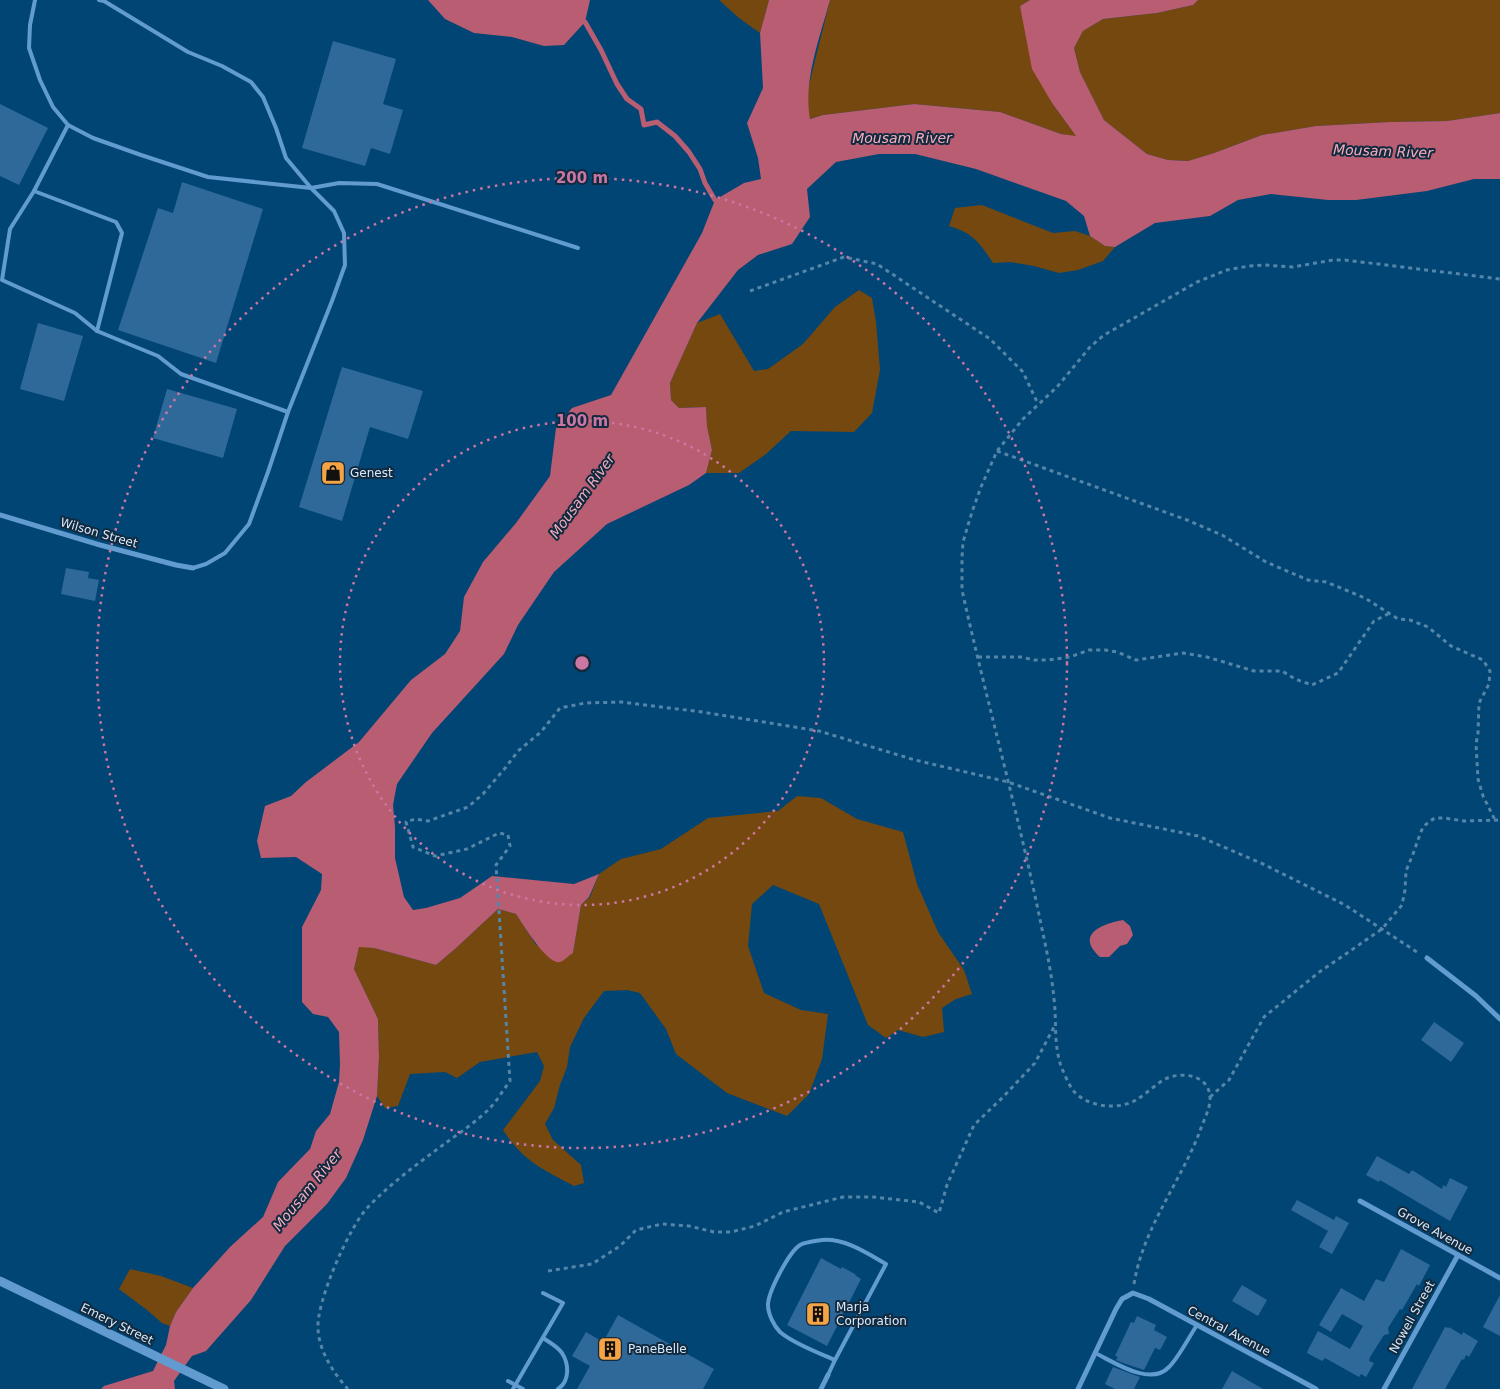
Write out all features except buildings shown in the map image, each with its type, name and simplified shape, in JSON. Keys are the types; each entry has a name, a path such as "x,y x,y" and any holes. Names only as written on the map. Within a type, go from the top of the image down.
{"street":[{"name":"Wilson Street","path":"0,515 109,547 193,568"},
{"path":"1427,958 1476,996 1500,1019"},
{"name":"Grove Avenue","path":"1360,1201 1500,1278"},
{"name":"Nowell Street","path":"1384,1389 1458,1254"},
{"name":"Emery Street","path":"0,1281 224,1389"},
{"path":"1078,1389 1116,1309 1122,1300 1133,1292"},
{"name":"Central Avenue","path":"1133,1292 1316,1389"},
{"path":"821,1389 828,1375"}],"lane":[{"path":"35,0 28,48 40,80 53,107 68,126 94,138 208,177 311,188 338,183 377,184 578,248"},
{"path":"99,0 104,1 188,52 222,66 251,82 263,97 286,158 334,212 344,233 345,265 288,412 249,524 238,539 218,559 193,568"},
{"path":"68,126 34,192 10,229 2,280 75,313 97,331 158,356 182,374 288,412"},
{"path":"34,192 116,222 122,233 97,331"},
{"path":"828,1375 886,1264 847,1244 830,1240 814,1241 800,1245 788,1260 772,1290 768,1311 773,1323 780,1332 802,1346 835,1360"},
{"path":"514,1387 563,1303 543,1293"},
{"path":"1095,1353 1140,1374 1152,1375 1162,1373 1169,1367 1197,1325"},
{"path":"543,1338 562,1353 568,1369 563,1386 558,1389"},
{"path":"508,1381 514,1387 524,1389"}],"path":[{"path":"750,291 844,257 876,264 990,340 1023,372 1038,404"},
{"path":"1133,1292 1136,1274 1152,1227 1196,1140 1208,1110 1210,1097 1205,1083 1200,1078 1173,1076 1134,1101 1116,1106 1101,1106 1081,1098 1073,1090 1063,1071 1054,1027 1054,1000 1043,930 962,590 963,542 972,512 997,451 1023,419 1057,387 1090,347 1104,336 1197,282 1227,270 1249,266 1292,267 1339,260 1500,279"},
{"path":"997,451 1213,531 1266,562 1308,580 1326,582 1365,598 1398,619 1410,620 1428,627 1451,646 1483,660 1490,671 1489,684 1479,703 1476,744 1478,779 1483,796 1495,820"},
{"path":"978,657 1021,657 1034,660 1048,660 1070,657 1089,650 1105,650 1117,652 1136,660 1183,653 1215,659 1254,671 1282,671 1295,679 1312,685 1338,673 1374,621 1388,614"},
{"path":"348,1389 330,1364 320,1342 318,1329 318,1316 330,1277 347,1239 367,1208 409,1170 490,1109 510,1081 496,865 510,846 508,835 499,833 467,849 435,856 413,847 406,822 415,819 428,821 468,807 494,781 518,751 541,732 560,708 585,704 621,702 702,712 819,731 915,760 1008,782 1110,818 1198,836 1263,864 1337,901 1427,958"},
{"path":"1210,1097 1229,1080 1264,1017 1318,973 1382,929 1402,905 1406,871 1416,842 1424,827 1435,818 1464,821 1500,820"},
{"path":"548,1271 592,1264 620,1246 636,1230 662,1224 689,1226 714,1232 731,1232 755,1226 783,1212 843,1197 873,1197 919,1202 939,1213 948,1185 974,1125 1036,1063 1054,1027"}],"shaded area":[{"path":"719,0 769,0 760,33 739,18"},
{"path":"830,0 1030,0 1020,6 1052,103 1077,137 1061,134 1000,112 914,104 823,115 809,119 807,96"},
{"path":"1198,0 1500,0 1500,113 1447,121 1316,126 1262,135 1188,161 1168,160 1147,154 1104,120 1080,72 1074,48 1083,31 1103,19 1157,13 1193,5"},
{"path":"982,205 1053,233 1075,231 1090,236 1105,246 1115,247 1103,261 1078,270 1059,273 1010,262 993,263 975,240 964,232 949,226 955,208"},
{"path":"859,290 872,298 876,322 880,370 872,413 854,432 791,431 766,454 739,473 706,473 712,450 707,426 706,407 679,408 671,400 670,383 697,323 720,314 754,371 768,369 803,344 835,307"},
{"path":"797,796 821,798 857,819 903,832 917,884 938,932 964,970 972,994 956,999 942,1008 944,1032 923,1037 898,1030 886,1038 868,1025 819,904 773,885 752,904 748,946 764,993 801,1010 828,1014 822,1059 809,1094 787,1116 727,1093 676,1054 666,1029 640,993 627,990 604,991 584,1018 570,1047 567,1067 554,1108 545,1124 553,1140 581,1165 584,1183 574,1186 543,1169 526,1157 510,1141 503,1130 540,1081 544,1066 537,1052 480,1062 457,1078 445,1072 410,1074 398,1106 385,1108 377,1096 378,1019 354,969 359,946 374,948 436,965 498,909 516,914 536,945 573,953 581,905 590,897 599,874 621,859 661,849 708,818 778,811"},
{"path":"130,1269 161,1276 193,1288 176,1312 170,1326 162,1323 119,1289"}],"water":[{"path":"428,0 590,0 585,22 564,45 544,46 512,37 474,33 445,19"},
{"name":"Mousam River","path":"769,0 830,0 817,44 811,74 808,104 810,119 823,115 914,104 1000,112 1061,134 1076,136 1052,103 1032,69 1020,6 1030,0 1198,0 1193,5 1157,13 1103,19 1083,31 1074,48 1080,72 1104,120 1147,154 1168,160 1188,161 1262,135 1316,126 1447,121 1500,113 1500,179 1474,179 1427,191 1356,200 1328,200 1271,194 1238,200 1210,216 1155,223 1115,247 1105,246 1090,236 1084,216 1066,201 976,169 915,154 879,154 836,162 807,189 810,217 792,244 758,255 738,270 697,323 670,383 671,400 679,408 706,407 707,426 712,450 706,473 689,485 607,524 554,572 518,625 504,654 432,733 397,784 393,805 395,858 404,897 413,910 460,898 492,876 574,884 599,874 589,897 581,905 573,953 560,962 548,957 516,914 498,909 436,965 374,948 359,947 354,969 378,1019 377,1096 363,1140 346,1178 327,1204 285,1246 251,1300 206,1351 192,1356 174,1381 175,1389 101,1389 104,1386 153,1371 166,1345 170,1326 176,1312 193,1288 230,1247 263,1217 278,1182 310,1149 316,1131 330,1114 339,1082 339,1032 328,1017 313,1014 302,1002 302,927 321,890 322,874 296,857 261,858 257,841 265,806 291,796 306,782 359,742 411,680 445,654 460,631 464,597 483,562 516,523 550,476 556,428 572,408 611,395 702,233 715,200 744,183 761,179 758,158 747,123 763,88 760,33"},
{"path":"1123,920 1130,926 1133,935 1127,944 1120,946 1109,957 1100,957 1090,942 1094,931 1107,924"}],"waterway":[{"path":"585,22 617,84 627,99 641,109 644,125 657,122 675,136 700,169 705,183 715,200"}],"place":[{"name":"Genest","path":"333,473"},
{"name":"Marja Corporation","path":"818,1314"},
{"name":"PaneBelle","path":"610,1349"}]}
